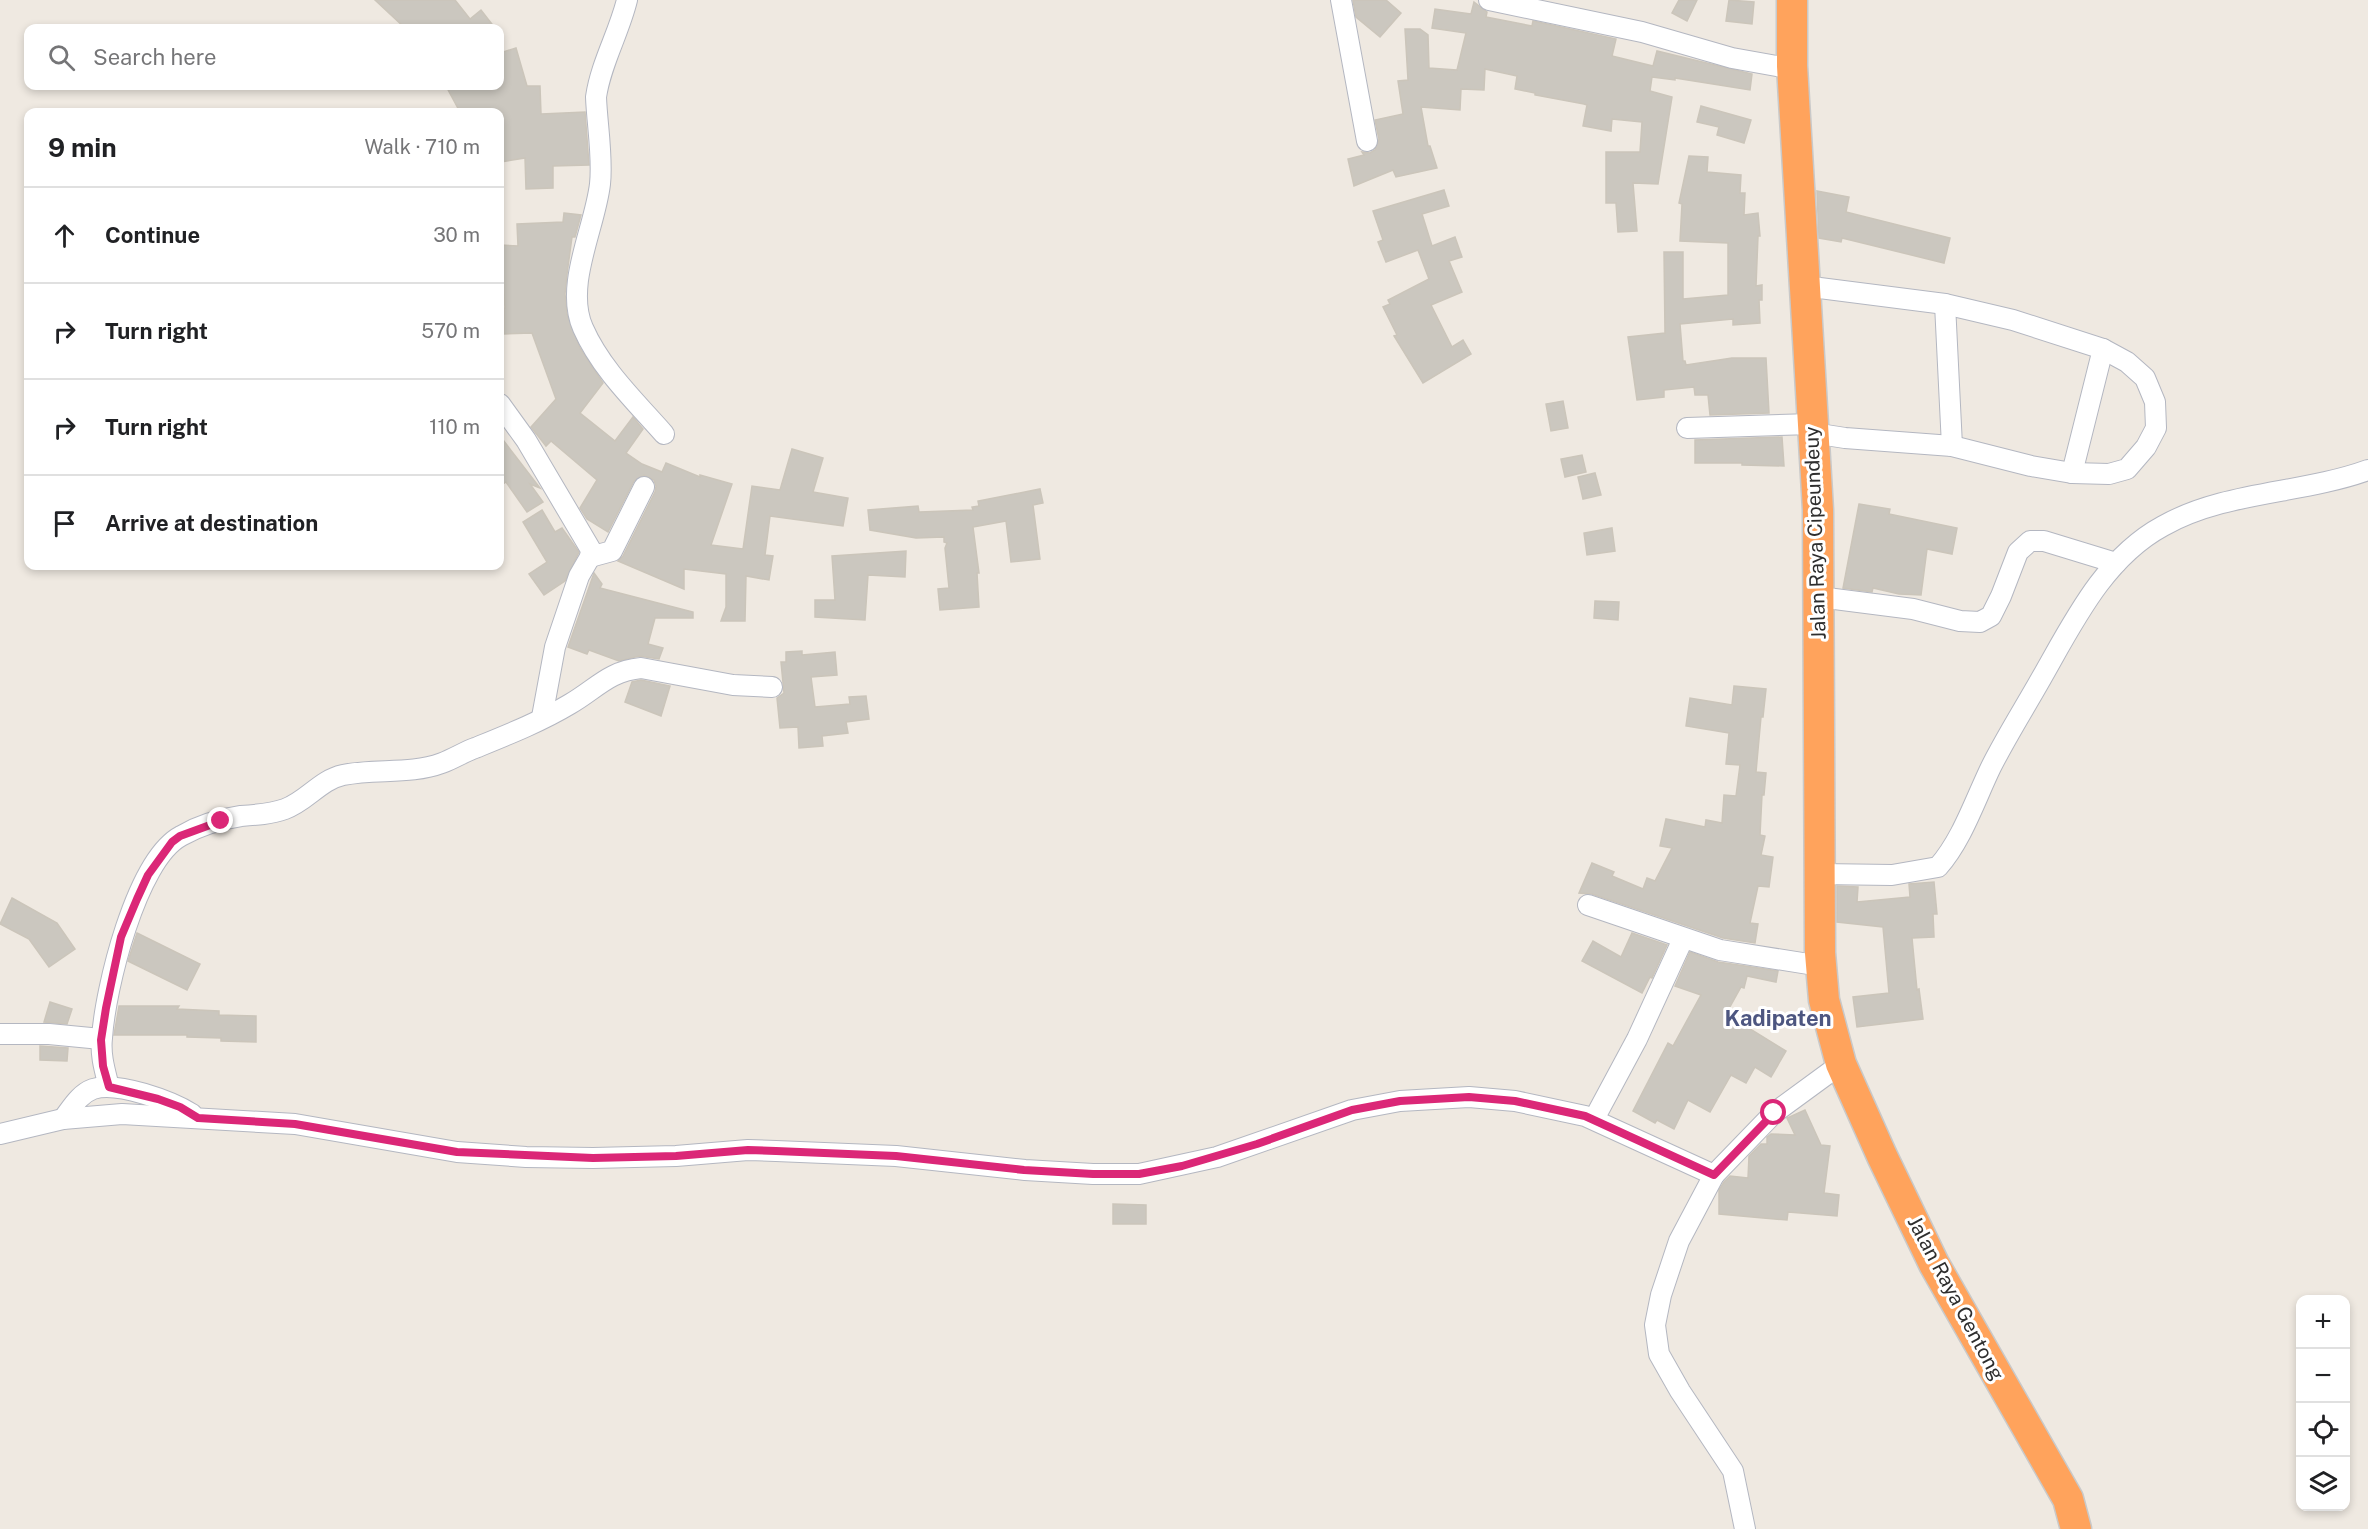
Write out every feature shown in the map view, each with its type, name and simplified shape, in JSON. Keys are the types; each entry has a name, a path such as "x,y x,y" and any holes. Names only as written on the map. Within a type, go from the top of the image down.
{"highway":[{"name":"Jalan Raya Cipeundeuy","path":"1792,0 1792,69 1818,510 1821,966 1824,1000 1841,1064"},
{"name":"Jalan Raya Gentong","path":"1841,1064 1934,1264 2068,1499 2076,1529"}],"street":[{"path":"627,0 596,97 600,183 578,278 578,300 582,326 595,351 664,434"},
{"path":"1341,0 1367,141"},
{"path":"1488,0 1642,32 1732,57 1792,69"},
{"path":"1687,428 1813,428 1845,438 1952,446 2031,466 2072,473 2109,474 2127,469 2146,447 2156,428 2155,402 2145,378 2127,362 2103,349 2013,320 1945,304 1804,286"},
{"path":"1945,304 1952,446"},
{"path":"2072,473 2103,349"},
{"path":"504,410 526,440 589,543 591,550 590,557 579,576 555,647 542,717"},
{"path":"1820,874 1892,876 1938,867 1954,844 1992,764 2099,583 2123,556 2163,525 2229,502 2291,488 2326,483 2368,470"},
{"path":"590,557 612,551 644,487"},
{"path":"1818,597 1913,609 1960,621 1980,622 1991,616 2019,552 2030,541 2044,541 2116,563"},
{"path":"109,1087 103,1066 101,1040 121,937 148,875 172,842 180,836 221,821 285,809 330,779 344,775 417,770 441,763 570,704 614,674 627,669 641,668 733,685 772,687"},
{"path":"1588,905 1683,939 1747,956 1821,966"},
{"path":"1594,1119 1637,1039 1683,939"},
{"path":"0,1034 49,1034 101,1040"},
{"path":"1745,1529 1733,1471 1680,1391 1659,1354 1655,1325 1661,1295 1679,1241 1714,1175 1774,1113 1841,1064"},
{"path":"63,1119 85,1093 93,1089 109,1087 158,1099 180,1107 198,1118"},
{"path":"0,1134 63,1119 122,1114 295,1124 457,1152 491,1155 593,1158 676,1156 748,1150 896,1156 1024,1170 1139,1174 1182,1166 1257,1144 1352,1110 1400,1101 1469,1097 1515,1101 1564,1110 1594,1119 1714,1175"}],"building":[{"path":"375,0 455,0 470,19 481,10 492,24 401,24"},
{"path":"1353,0 1386,0 1401,13 1380,37 1356,17"},
{"path":"1679,0 1697,0 1687,21 1672,13"},
{"path":"1729,0 1754,2 1752,24 1726,21"},
{"path":"1474,2 1487,12 1486,17 1532,26 1533,21 1616,39 1612,56 1653,66 1657,51 1752,74 1750,90 1675,78 1675,80 1652,77 1650,91 1672,97 1658,184 1633,183 1637,231 1618,232 1616,203 1606,203 1606,152 1640,152 1642,122 1612,119 1611,131 1583,126 1587,105 1515,89 1517,76 1485,69 1484,90 1461,89 1460,110 1421,107 1428,146 1430,146 1437,168 1396,177 1393,170 1354,186 1348,159 1364,155 1362,152 1370,153 1375,150 1379,139 1375,120 1403,114 1398,81 1408,80 1405,29 1420,29 1428,35 1429,68 1457,70 1466,33 1432,28 1435,9 1471,14"},
{"path":"516,48 527,86 540,86 541,114 585,112 589,165 553,166 553,188 526,189 525,158 504,161 504,108 458,108 448,90 504,90 504,52"},
{"path":"1701,106 1751,120 1744,143 1717,135 1719,127 1697,122"},
{"path":"1689,156 1708,157 1707,172 1741,175 1740,193 1745,193 1744,215 1758,213 1760,236 1758,236 1756,286 1762,285 1762,300 1759,300 1760,323 1733,325 1733,319 1680,324 1683,361 1686,365 1732,358 1766,358 1769,413 1710,415 1708,395 1695,395 1694,387 1664,390 1664,397 1637,400 1628,337 1665,333 1664,252 1683,252 1683,299 1728,295 1728,243 1680,241 1682,204 1679,203"},
{"path":"1444,190 1449,206 1422,214 1432,246 1455,237 1462,257 1449,261 1462,292 1431,305 1452,347 1463,340 1471,354 1423,383 1394,336 1397,335 1383,307 1390,304 1388,300 1429,279 1418,250 1386,262 1378,242 1383,240 1373,211"},
{"path":"1817,191 1849,197 1846,212 1950,238 1944,263 1842,238 1841,242 1819,238"},
{"path":"564,213 581,215 575,237 572,237 565,294 567,314 580,348 603,383 580,413 615,441 633,417 643,429 626,453 642,464 662,472 666,463 700,477 700,475 732,484 711,545 743,549 752,486 780,490 792,449 823,458 813,492 848,498 843,526 770,516 765,555 773,556 769,580 746,576 745,621 721,621 726,607 726,574 684,569 684,589 618,561 623,556 655,492 654,480 644,475 634,481 608,532 587,519 580,508 597,480 551,441 546,446 531,427 556,399 532,333 504,334 504,245 518,246 517,224 563,222"},
{"path":"1563,401 1568,428 1551,431 1546,404"},
{"path":"1782,437 1784,466 1695,463 1695,440"},
{"path":"504,441 540,488 530,484 543,502 527,512 506,482 504,483"},
{"path":"1582,455 1586,472 1565,477 1561,459"},
{"path":"1595,473 1601,495 1583,499 1578,477"},
{"path":"1040,489 1043,503 1033,505 1040,559 1011,562 1006,521 973,527 979,573 977,573 979,607 940,610 938,589 949,588 945,548 947,543 944,542 944,537 916,538 870,530 868,510 918,506 919,512 973,510 972,507 979,506 978,501"},
{"path":"1859,504 1890,509 1889,514 1957,528 1952,554 1927,549 1921,595 1899,594 1873,588 1872,592 1843,588"},
{"path":"542,510 555,532 562,528 579,552 565,581 544,595 529,574 547,562 523,522"},
{"path":"1612,528 1615,551 1587,555 1584,533"},
{"path":"906,551 905,577 868,575 865,620 815,617 815,600 835,600 832,556"},
{"path":"594,573 602,584 600,588 693,612 693,618 655,618 648,644 663,648 659,659 639,656 619,661 589,650 587,654 568,647"},
{"path":"1595,601 1619,602 1618,620 1594,618"},
{"path":"802,651 802,655 835,652 837,675 811,677 815,707 850,704 849,697 866,696 869,719 846,722 848,733 822,736 823,746 799,748 798,727 780,728 777,698 784,693 781,662 786,662 786,652"},
{"path":"641,680 670,686 661,716 625,702 632,682"},
{"path":"1734,686 1766,689 1756,772 1766,773 1764,795 1762,795 1760,835 1765,836 1761,855 1773,857 1769,887 1758,886 1750,923 1758,924 1755,943 1723,938 1592,894 1579,893 1592,863 1614,872 1612,876 1643,889 1647,878 1655,881 1672,848 1660,846 1666,819 1705,827 1706,820 1722,823 1724,795 1736,796 1740,765 1726,764 1729,733 1686,726 1690,698 1732,705"},
{"path":"1934,882 1937,914 1933,914 1934,937 1912,938 1917,990 1919,989 1923,1019 1857,1027 1853,997 1889,993 1883,927 1837,922 1837,886 1858,887 1857,902 1910,897 1909,884"},
{"path":"12,898 57,923 75,949 49,967 29,939 0,924"},
{"path":"137,933 200,964 187,990 128,961"},
{"path":"1632,933 1667,945 1652,978 1650,977 1642,993 1582,961 1593,941 1621,957"},
{"path":"1690,952 1718,962 1778,971 1776,982 1747,976 1744,988 1741,987 1726,1014 1786,1051 1771,1077 1755,1067 1746,1083 1731,1075 1710,1112 1688,1100 1674,1129 1657,1120 1655,1123 1633,1111 1668,1043 1673,1046 1701,995 1675,986"},
{"path":"50,1002 72,1009 67,1024 44,1022"},
{"path":"119,1006 179,1006 177,1009 219,1011 219,1015 256,1016 256,1042 221,1041 221,1038 187,1037 187,1035 114,1035"},
{"path":"40,1046 68,1048 67,1061 40,1060"},
{"path":"1805,1110 1821,1145 1830,1146 1824,1193 1839,1195 1837,1216 1788,1212 1787,1220 1719,1214 1719,1190 1724,1182 1730,1176 1748,1178 1749,1156 1761,1144 1767,1144 1767,1137 1771,1134 1795,1135 1787,1118"},
{"path":"1113,1204 1146,1205 1146,1224 1113,1224"}],"district":[{"name":"Kadipaten","path":"1778,1018"}],"route":[{"path":"221,821 180,836 162,853 148,875 121,937 101,1040 103,1066 109,1087 158,1099 180,1107 198,1118 295,1124 457,1152 526,1157 676,1156 748,1150 896,1156 1024,1170 1139,1174 1217,1157 1352,1110 1400,1101 1469,1097 1515,1101 1585,1116 1714,1175 1774,1113"}]}
